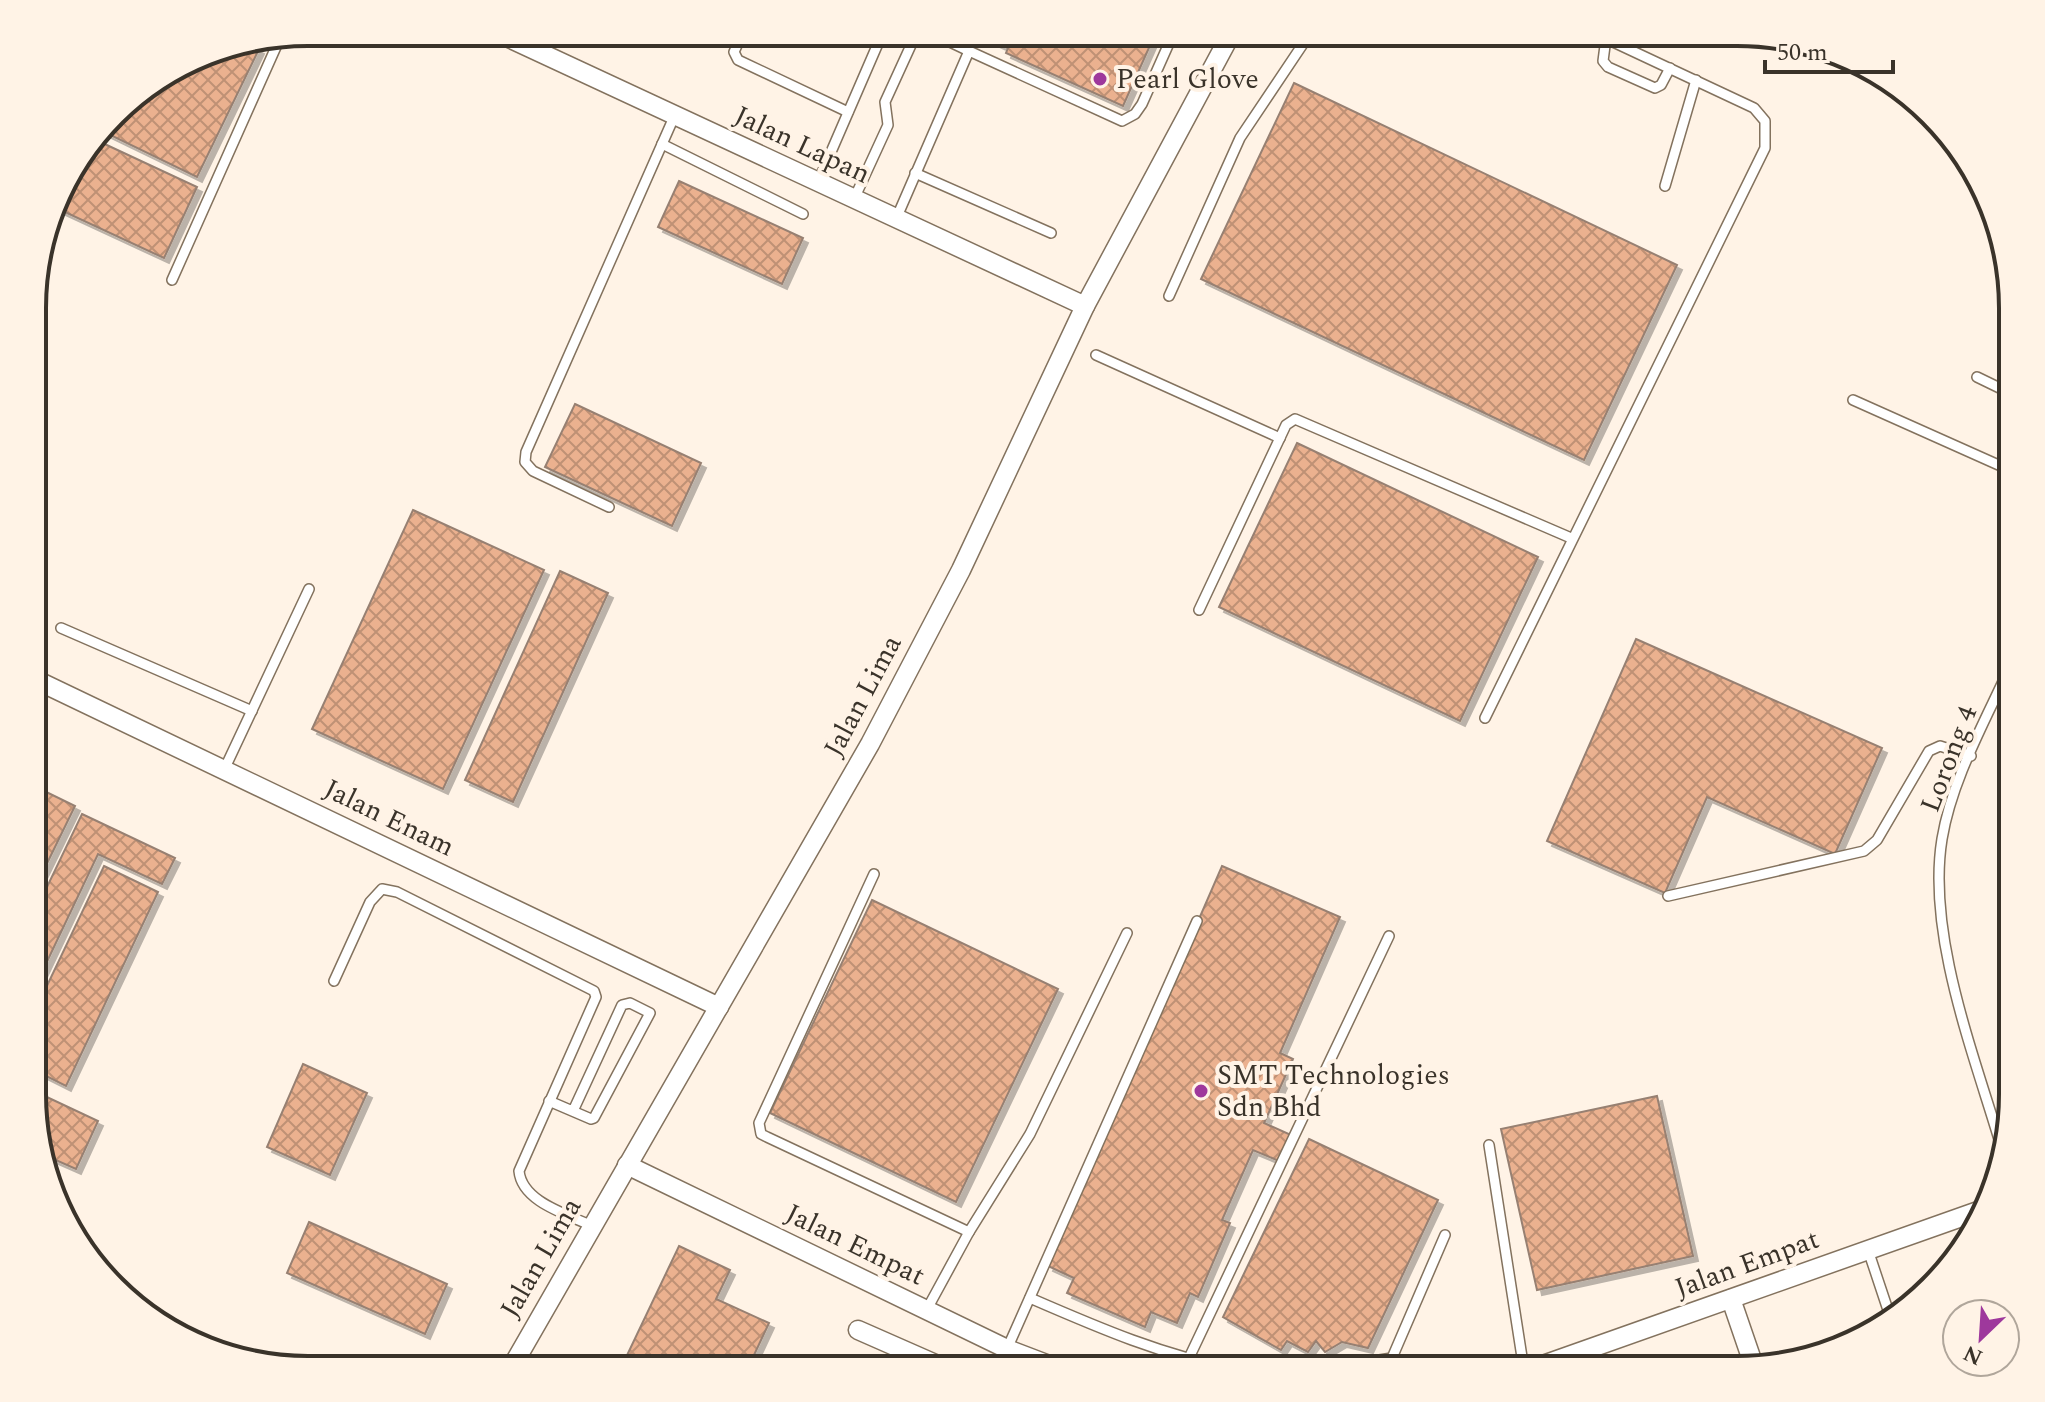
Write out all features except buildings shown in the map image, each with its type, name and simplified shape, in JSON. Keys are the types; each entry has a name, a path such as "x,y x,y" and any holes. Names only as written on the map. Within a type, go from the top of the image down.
{"street":[{"name":"Jalan Lapan","path":"527,47 1085,306"},
{"name":"Jalan Lima","path":"518,1355 907,674 961,570 1085,306 1224,47"},
{"name":"Jalan Enam","path":"46,685 719,1007"},
{"name":"Jalan Empat","path":"627,1165 1024,1356"},
{"name":"Jalan Empat","path":"1572,1356 1969,1214"},
{"path":"1731,1299 1750,1355"},
{"path":"858,1330 916,1355"}],"lane":[{"path":"736,47 734,52 738,60 848,112"},
{"path":"818,182 876,47"},
{"path":"854,199 888,125 885,102 910,47"},
{"path":"961,47 1122,121 1135,114 1142,104 1167,47"},
{"path":"1169,296 1240,138 1301,47"},
{"path":"1604,47 1608,67 1655,88 1661,85 1670,68"},
{"path":"1485,718 1765,148 1765,121 1754,108 1625,47"},
{"path":"172,280 275,49"},
{"path":"896,219 969,51"},
{"path":"1665,186 1696,80"},
{"path":"609,507 533,471 525,462 526,452 674,117"},
{"path":"662,144 803,214"},
{"path":"915,173 1051,233"},
{"path":"1096,355 1280,438"},
{"path":"1977,377 1998,387"},
{"path":"1853,400 1998,465"},
{"path":"1199,610 1286,425 1295,419 1571,538"},
{"path":"224,770 309,589"},
{"path":"61,628 252,711"},
{"name":"Lorong 4","path":"1996,1128 1958,994 1945,933 1939,880 1942,838 1971,756 1998,694"},
{"path":"1668,896 1864,851 1877,840 1929,751 1940,746 1971,756"},
{"path":"874,874 759,1123 760,1129 767,1137 969,1232"},
{"path":"334,981 370,902 382,889 397,892 589,986 596,997 525,1153 520,1181 541,1201 592,1226"},
{"path":"1007,1349 1197,921"},
{"path":"926,1311 969,1232 1030,1134 1127,933"},
{"path":"1190,1356 1389,936"},
{"path":"549,1101 591,1119 596,1116 650,1013 630,1003 622,1005 573,1111"},
{"path":"1489,1145 1525,1356"},
{"path":"1393,1356 1445,1235"},
{"path":"1868,1250 1888,1309"},
{"path":"1030,1298 1127,1341 1174,1356"},
{"path":"1587,1351 1589,1356"}],"place":[{"name":"Pearl Glove","path":"1100,79"},
{"name":"SMT Technologies Sdn Bhd","path":"1201,1091"}]}
